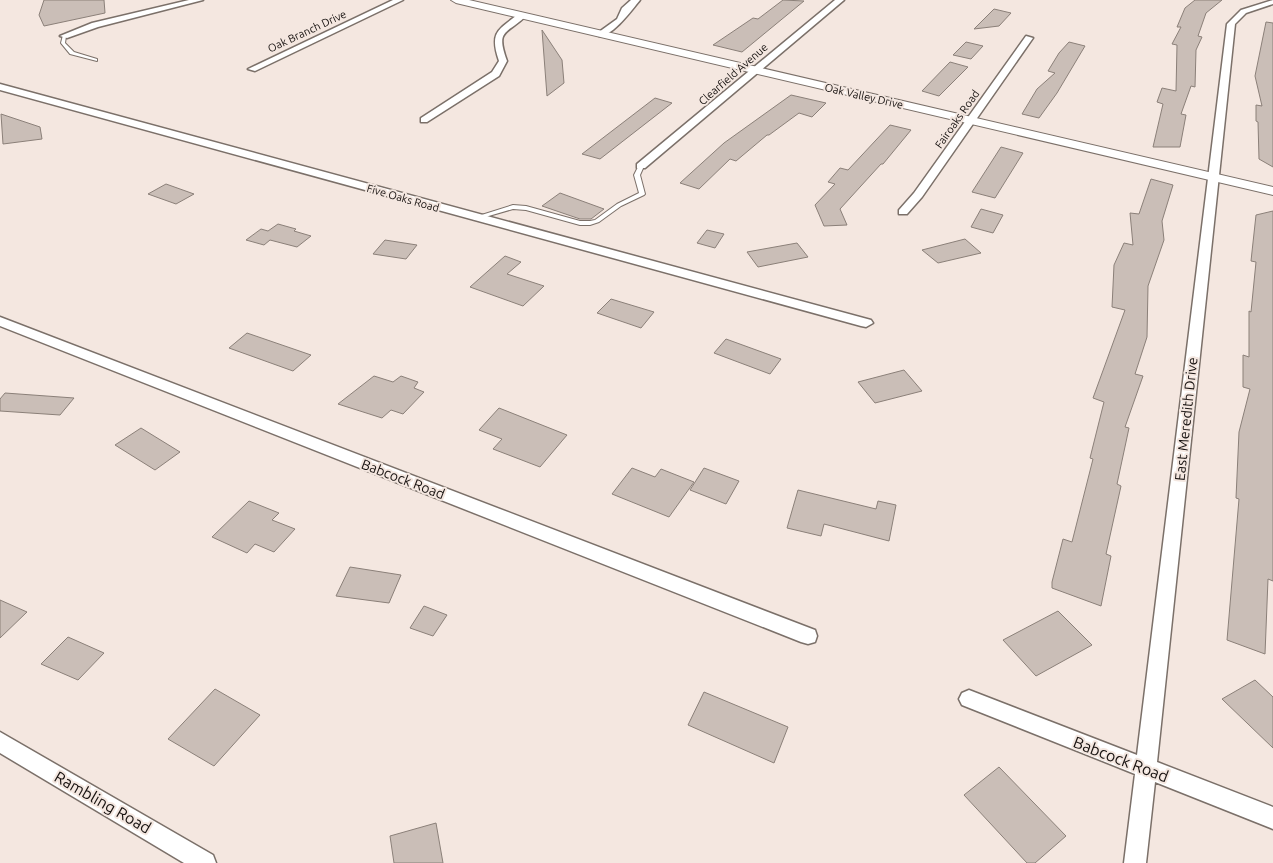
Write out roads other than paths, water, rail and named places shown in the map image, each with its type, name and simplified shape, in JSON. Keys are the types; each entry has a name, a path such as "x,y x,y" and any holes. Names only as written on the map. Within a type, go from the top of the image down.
{"street":[{"path":"154,0 165,8"},
{"path":"64,36 94,25 199,0"},
{"name":"Oak Branch Drive","path":"252,69 399,0"},
{"name":"Oak Valley Drive","path":"456,0 1213,178 1273,190"},
{"path":"602,34 620,20 625,10 636,0"},
{"name":"Clearfield Avenue","path":"641,166 840,0"},
{"name":"East Meredith Drive","path":"1135,863 1231,24 1234,18 1247,9 1273,2"},
{"path":"424,120 496,74 503,62 498,44 500,32 523,15"},
{"name":"Fairoaks Road","path":"903,212 918,195 1029,38"},
{"name":"Five Oaks Road","path":"0,87 866,323"},
{"name":"Babcock Road","path":"0,321 808,636"},
{"name":"Babcock Road","path":"969,699 1273,818"},
{"name":"Rambling Road","path":"0,742 205,863"}],"lane":[{"path":"64,36 63,43 72,53 95,60"},
{"path":"475,218 513,207 526,208 580,223 597,221 619,205 642,194 637,175 641,166"}]}
